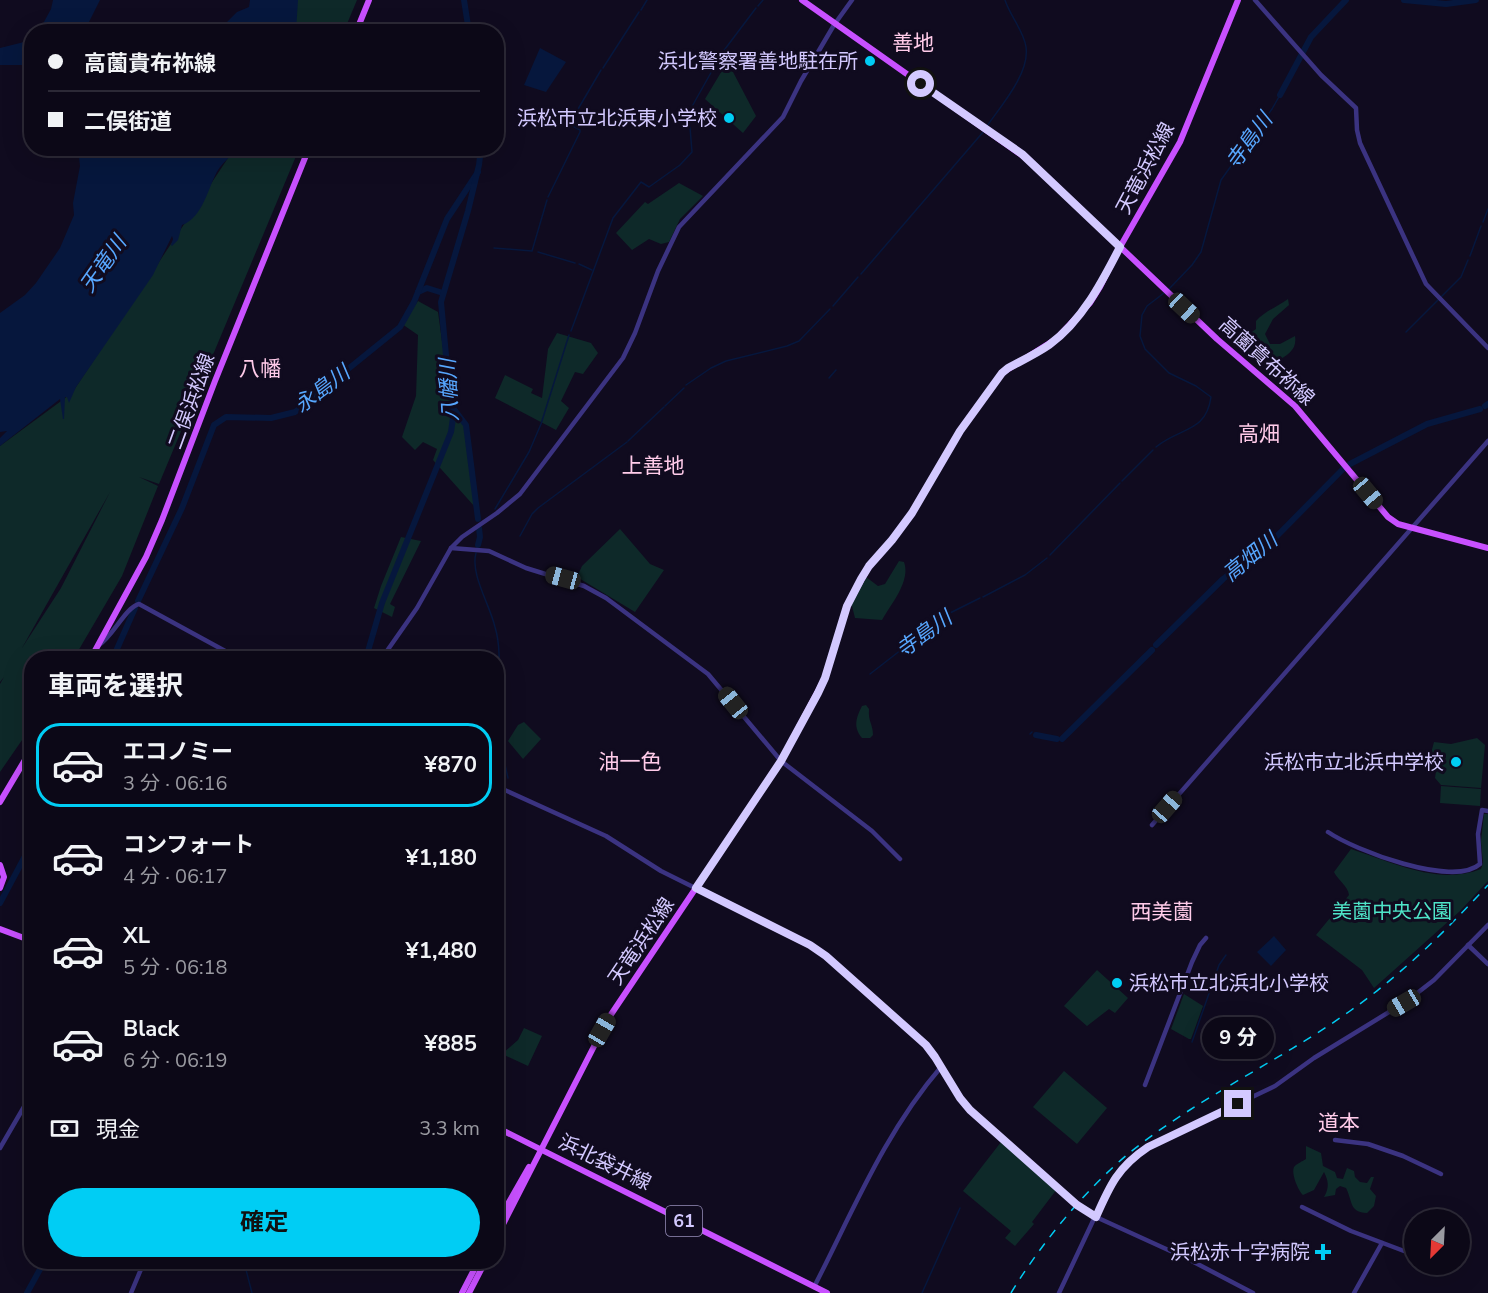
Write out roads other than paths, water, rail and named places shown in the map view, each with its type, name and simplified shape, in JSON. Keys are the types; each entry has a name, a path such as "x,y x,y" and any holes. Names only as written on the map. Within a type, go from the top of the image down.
{"main road":[{"path":"359,24 369,0"},
{"name":"高薗貴布祢線","path":"802,0 834,25 1022,154 1217,339 1295,406 1388,518 1398,524 1488,548"},
{"name":"天竜浜松線","path":"504,1222 608,1019 781,761 825,678 847,606 869,566 907,521 960,431 1002,373 1050,344 1085,308 1100,287 1120,247 1180,142 1238,0"},
{"name":"二俣浜松線","path":"95,651 146,557 167,509 215,381 306,156"},
{"path":"0,802 24,762"},
{"path":"0,865 4,877 0,888"},
{"path":"0,929 24,937"},
{"name":"浜北袋井線","path":"504,1131 827,1293"},
{"name":"天竜浜松線","path":"504,1211 541,1149"},
{"path":"462,1293 474,1269"},
{"path":"469,1293 481,1269"}],"street":[{"path":"387,651 424,598 451,548 462,537 520,494 623,358 636,333 658,270 679,227 783,117 834,25 852,0"},
{"path":"1254,0 1356,108 1360,143 1423,279 1439,300 1488,348"},
{"path":"1152,825 1488,441"},
{"path":"451,548 489,551 526,568 584,586 606,598 708,674 781,761 872,831 900,860"},
{"path":"99,645 106,641 133,606 138,604 225,651"},
{"path":"504,790 606,836 652,866 821,952 926,1045 960,1098 978,1118 1077,1205 1096,1217 1188,1259 1253,1293"},
{"path":"1328,832 1342,842 1366,851 1430,871 1450,872 1472,869 1480,864 1480,823 1482,810 1488,811"},
{"path":"1059,1293 1109,1187 1117,1174 1136,1155 1148,1147 1275,1086 1314,1058 1420,992 1488,925"},
{"path":"1145,1085 1192,962 1206,938"},
{"path":"1468,945 1488,963"},
{"path":"814,1287 888,1142 912,1102 941,1067"},
{"path":"0,1148 24,1107"},
{"path":"1335,1140 1368,1144 1403,1156 1441,1174"},
{"path":"1302,1207 1352,1231 1404,1251"},
{"path":"1354,1293 1382,1243"},
{"path":"131,1293 141,1269"}],"water":[{"path":"53,0 100,0 88,24 57,24 57,22 56,24 43,24"},
{"path":"250,0 298,0 296,24 225,24 237,12 249,7"},
{"path":"24,42 24,65 0,65 0,48"},
{"path":"540,48 566,62 546,92 524,85"},
{"name":"天竜川","path":"79,156 230,156 218,170 200,209 195,216 182,225 178,240 172,246 172,236 153,275 76,387 69,403 65,397 64,419 60,399 0,446 0,438 7,431 0,432 0,313 25,295 60,248 74,215 73,203 80,166"},
{"path":"1274,936 1286,950 1271,966 1257,952"}],"waterway":[{"name":"八幡川","path":"464,0 468,24"},
{"path":"641,10 647,0"},
{"path":"758,6 763,0"},
{"path":"987,126 1013,89 1024,68 1026,57 1023,35 1005,0"},
{"name":"寺島川","path":"1280,95 1311,37 1346,0"},
{"name":"寺島川","path":"1404,0 1446,4 1476,0"},
{"path":"690,110 722,53 756,8"},
{"path":"603,68 639,12"},
{"path":"571,121 601,70"},
{"name":"寺島川","path":"1169,289 1201,252 1221,180 1280,95"},
{"path":"571,331 613,218 641,182 649,187 680,165 692,152 689,115"},
{"path":"548,197 580,132 569,124"},
{"path":"861,274 984,131"},
{"name":"八幡川","path":"368,651 382,603 451,432 453,398 441,302 468,211 480,156"},
{"name":"永島川","path":"138,601 182,508 214,425 226,417 271,418 295,412 400,327 414,302 447,219 478,172"},
{"path":"494,248 532,251 547,200"},
{"path":"1483,222 1488,209"},
{"path":"1470,256 1481,226"},
{"path":"538,252 575,263"},
{"path":"1406,332 1461,277 1468,260"},
{"path":"579,264 592,270"},
{"path":"833,306 858,277"},
{"path":"418,292 427,288 443,293"},
{"name":"寺島川","path":"1156,447 1198,423 1204,417 1211,397 1196,386 1169,373 1145,349 1140,336 1142,315 1147,306 1164,293"},
{"path":"686,385 726,361 799,341 830,309"},
{"path":"495,509 529,452 541,424 569,335"},
{"path":"829,378 836,370"},
{"path":"665,406 684,388"},
{"path":"628,441 664,407"},
{"path":"453,408 466,425 478,519"},
{"name":"高畑川","path":"1350,464 1427,424 1480,409"},
{"path":"520,536 532,514 538,508 627,442"},
{"name":"寺島川","path":"1122,481 1153,450"},
{"name":"高畑川","path":"1156,645 1223,579 1273,540 1344,468"},
{"name":"寺島川","path":"1050,555 1120,483"},
{"path":"478,545 479,528"},
{"path":"476,553 478,580 493,618 498,651"},
{"name":"寺島川","path":"983,597 1025,575 1047,558"},
{"name":"寺島川","path":"870,674 946,615 980,598"},
{"name":"永島川","path":"116,651 135,608"},
{"name":"高畑川","path":"1062,739 1152,650"},
{"name":"高畑川","path":"1036,735 1057,739"},
{"path":"504,759 508,778"},
{"name":"永島川","path":"0,903 24,858"},
{"path":"1192,1042 1219,965 1226,955"},
{"path":"922,1293 960,1208"},
{"path":"27,1293 40,1269"},
{"path":"246,1269 252,1293"}],"railway":[{"path":"1011,1293 1035,1256 1064,1219 1128,1154 1182,1115 1295,1047 1369,997 1422,952 1488,885"}],"place":[{"name":"浜北警察署善地駐在所","path":"870,61"},
{"name":"浜松市立北浜東小学校","path":"729,118"},
{"name":"浜松市立北浜中学校","path":"1456,762"},
{"name":"浜松市立北浜北小学校","path":"1117,983"},
{"name":"浜松赤十字病院","path":"1323,1252"}],"district":[{"name":"善地","path":"913,43"},
{"name":"八幡","path":"260,369"},
{"name":"高畑","path":"1259,434"},
{"name":"上善地","path":"653,466"},
{"name":"油一色","path":"630,762"},
{"name":"西美薗","path":"1162,912"},
{"name":"道本","path":"1339,1123"}],"park label":[{"name":"美薗中央公園","path":"1392,911"}]}
